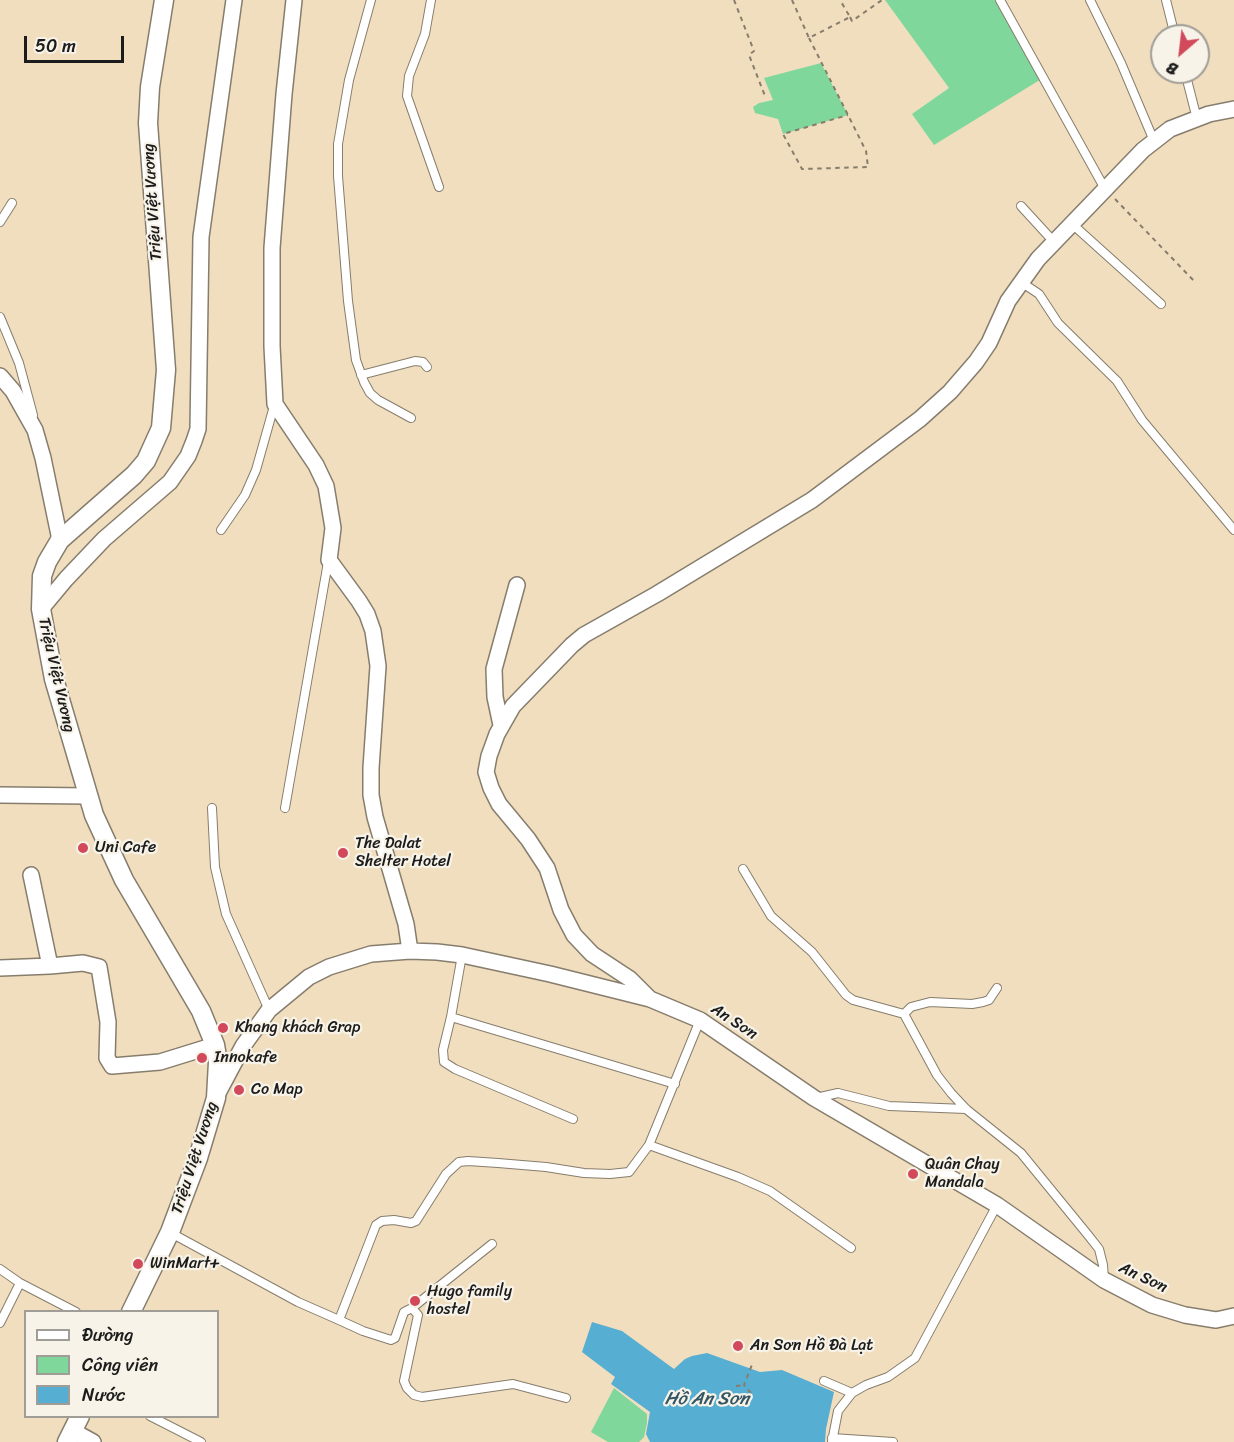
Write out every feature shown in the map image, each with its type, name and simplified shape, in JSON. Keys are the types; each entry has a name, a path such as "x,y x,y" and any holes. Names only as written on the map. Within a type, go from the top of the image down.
{"street":[{"name":"Triệu Việt Vương","path":"131,1310 170,1232 198,1158 216,1098 218,1062 215,1045 201,1011 124,880 94,815 54,679 41,609 42,576 60,540 134,475 151,452 161,428 165,362 148,123 150,87 164,0"},
{"path":"41,609 104,539 170,482 188,456 198,429 201,237 234,0"},
{"path":"294,0 272,248 272,346 275,404 311,456 326,486 333,528 329,560 359,601 374,631 378,666 371,795 375,817 406,924 410,951"},
{"path":"650,999 630,979 592,954 574,935 561,910 547,868 528,839 500,804 488,781 486,772 489,756 501,725 513,706 584,635 812,500 920,419 950,392 976,362 989,343 1008,301 1021,282 1071,223 1105,189 1154,141 1170,129 1234,109"},
{"path":"0,376 13,391 35,430 60,540"},
{"path":"501,725 495,697 494,669 517,585"},
{"path":"0,795 88,796"},
{"path":"31,875 50,966"},
{"name":"An Sơn","path":"216,1098 243,1046 269,1010 309,977 328,967 371,954 410,951 462,955 650,999 700,1020 814,1098 997,1205 1104,1280 1152,1305 1185,1315 1216,1320 1234,1316"},
{"path":"0,968 83,963 99,967 108,1022 107,1058 112,1066 160,1062 215,1045"},
{"path":"74,1430 93,1442"}],"lane":[{"path":"371,0 349,80 338,144 338,176 348,301 356,360 370,393 378,400 411,418"},
{"path":"431,0 425,34 409,76 407,96 440,187"},
{"path":"999,0 1105,189"},
{"path":"1090,0 1121,63 1154,141"},
{"path":"1166,0 1172,24"},
{"path":"1188,84 1197,119"},
{"path":"0,222 12,203"},
{"path":"1021,206 1054,242"},
{"path":"1071,223 1161,304"},
{"path":"1021,282 1039,294 1058,323 1117,381 1142,420 1234,530"},
{"path":"0,317 19,363 35,430"},
{"path":"361,375 415,361 423,362 427,367"},
{"path":"221,530 245,495 256,470 275,404"},
{"path":"285,808 329,560"},
{"path":"212,808 215,867 226,914 269,1010"},
{"path":"743,869 771,916 812,952 846,995 853,1000 904,1014 937,1075 966,1109 1021,1153 1099,1249 1104,1280"},
{"path":"462,955 443,1050 444,1062 455,1069 573,1119"},
{"path":"904,1014 911,1007 930,1002 972,1004 983,1002 989,1000 997,988"},
{"path":"451,1017 675,1083"},
{"path":"339,1320 376,1225 382,1221 394,1220 411,1223 417,1221 446,1174 459,1162 546,1167 584,1173 629,1172 649,1145 700,1020"},
{"path":"814,1098 838,1094 890,1106 966,1109"},
{"path":"649,1145 770,1191 851,1248"},
{"path":"893,1442 832,1440 838,1411 852,1393 888,1377 915,1358 997,1205"},
{"path":"170,1232 298,1302 363,1331 391,1340 394,1338 404,1312 492,1244"},
{"path":"0,1269 21,1283 74,1310"},
{"path":"0,1323 21,1283"},
{"path":"412,1308 418,1315 404,1381 414,1395 422,1397 513,1384 566,1398"},
{"path":"824,1381 852,1393"},
{"path":"154,1418 201,1442"}],"path":[{"path":"734,0 754,51 749,55 765,96"},
{"path":"792,0 866,151 868,167 802,169 783,134 848,115"},
{"path":"840,0 852,21 882,0"},
{"path":"809,38 850,17"},
{"path":"1105,189 1197,283"},
{"path":"744,1384 753,1362"},
{"path":"736,1386 744,1384"},
{"path":"744,1384 751,1393"}],"green space":[{"path":"885,0 1000,0 1043,78 934,145 912,114 949,88"},
{"path":"821,63 848,115 783,134 778,119 755,113 753,107 773,100 764,78"},
{"path":"614,1388 647,1414 644,1437 639,1442 608,1442 591,1432"}],"water":[{"name":"Hồ An Sơn","path":"592,1322 622,1331 674,1369 685,1359 707,1353 760,1372 782,1370 834,1392 825,1442 650,1442 646,1434 650,1412 611,1384 615,1377 582,1352"}],"place":[{"name":"Uni Cafe","path":"83,848"},
{"name":"The Dalat Shelter Hotel","path":"343,853"},
{"name":"Khang khách Grap","path":"223,1028"},
{"name":"Innokafe","path":"202,1058"},
{"name":"Co Map","path":"239,1090"},
{"name":"Quân Chay Mandala","path":"913,1174"},
{"name":"WinMart+","path":"138,1264"},
{"name":"Hugo family hostel","path":"415,1301"},
{"name":"An Sơn Hồ Đà Lạt","path":"738,1346"}]}
